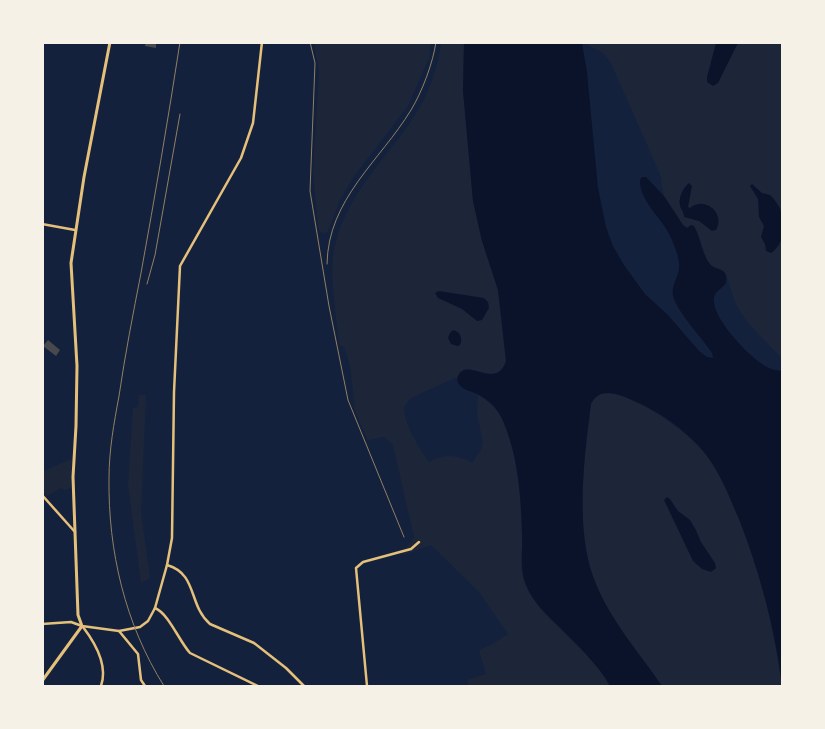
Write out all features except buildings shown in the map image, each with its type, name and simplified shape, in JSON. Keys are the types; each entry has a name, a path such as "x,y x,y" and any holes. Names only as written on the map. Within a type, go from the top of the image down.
{"street":[{"path":"101,686 104,678 101,659 91,637 82,626 78,615 73,477 77,366 71,262 84,176 110,42"},
{"path":"42,624 71,622 82,626 119,631 140,627 148,621 155,608 167,565 172,538 174,392 180,266 241,158 253,123 262,42"},
{"path":"42,224 75,230"},
{"path":"42,495 74,532"},
{"path":"367,686 356,571 358,565 363,562 402,553 411,549 419,542"},
{"path":"167,565 178,568 183,573 190,585 196,605 210,624 254,643 286,668 304,686"},
{"path":"155,608 160,610 190,653 258,686"},
{"path":"42,681 82,626"},
{"path":"119,631 138,654 141,680 145,686"}],"shaded area":[{"path":"314,43 431,43 429,58 408,106 354,176 340,200 328,231 324,233 320,232 318,227 313,172 319,71"},
{"path":"441,43 464,43 463,91 473,201 482,241 498,290 506,361 503,368 494,374 464,369 457,377 411,398 404,407 406,421 429,462 450,456 472,463 481,450 483,443 477,413 478,394 496,409 503,420 513,451 519,487 522,572 526,586 540,608 590,658 610,686 469,686 467,680 486,674 479,650 508,634 479,592 431,545 404,555 401,551 407,547 414,537 393,445 384,437 368,441 355,410 350,365 344,347 339,345 332,269 335,246 340,228 357,194 403,133 424,100 435,72"},
{"path":"464,43 582,43 587,72 598,188 606,227 613,246 624,265 645,294 668,315 699,351 707,357 713,358 712,353 686,319 674,299 673,286 678,275 678,256 668,232 643,196 640,180 642,177 646,177 664,196 683,225 687,228 691,225 694,226 710,264 726,274 726,283 714,298 715,306 725,327 742,347 760,363 771,369 782,371 782,686 771,624 755,564 741,524 717,472 707,456 691,438 671,422 649,408 622,396 612,393 602,394 594,399 591,404 584,471 583,519 585,542 589,564 602,598 662,686 610,686 593,662 544,612 526,585 522,566 520,490 508,434 499,413 493,405 481,396 463,388 457,380 460,372 466,370 495,374 501,370 506,361 498,290 482,241 473,201 463,91"},
{"path":"584,43 782,43 782,359 741,313 725,273 709,263 692,225 687,228 683,225 664,196 660,174 611,63 603,53"},
{"path":"716,43 738,43 718,83 713,86 707,82 707,77"},
{"path":"689,183 692,186 688,207 702,204 712,208 718,218 716,230 712,231 699,221 684,217 680,206 680,197"},
{"path":"752,184 762,193 770,195 781,210 783,223 782,237 776,249 771,253 766,251 761,237 764,226 759,217 758,199 750,186"},
{"path":"439,291 484,298 488,302 489,308 482,320 477,321 462,309 438,298 435,293"},
{"path":"453,330 460,336 460,345 451,344 448,338"},
{"path":"605,393 627,398 641,404 679,429 702,450 722,480 741,524 761,584 771,624 782,686 662,686 626,637 602,598 589,564 583,519 583,495 591,404 596,396"},
{"path":"139,395 146,395 141,513 150,578 141,583 128,484 133,408 138,407"},
{"path":"72,459 71,488 64,490 61,488 47,496 43,491 43,471"},
{"path":"667,497 678,511 690,520 696,530 701,542 715,563 716,568 711,572 702,569 693,561 664,500"}],"railway":[{"path":"164,686 139,638 122,586 112,533 109,505 109,468 115,416 180,42"},
{"path":"310,42 315,63 310,191 329,306 348,400 404,537"},
{"path":"327,264 330,241 336,220 358,182 399,129 415,103 430,68 436,42"},
{"path":"147,284 155,255 180,114"}]}
